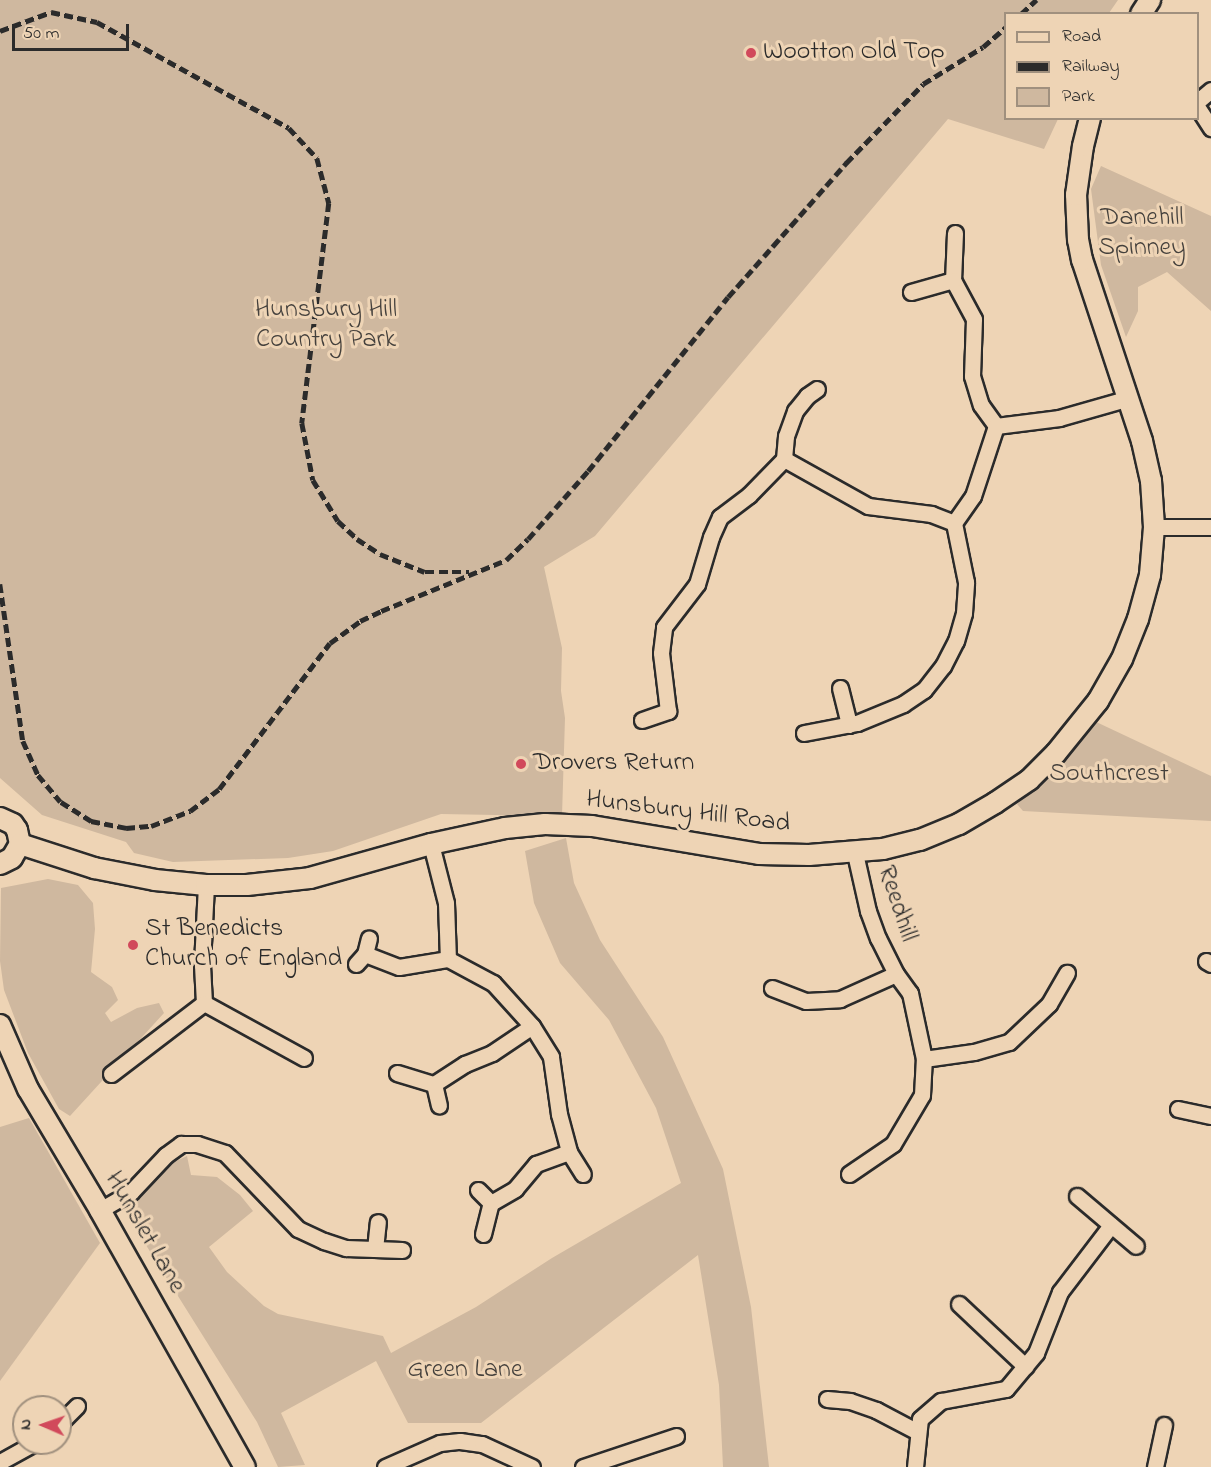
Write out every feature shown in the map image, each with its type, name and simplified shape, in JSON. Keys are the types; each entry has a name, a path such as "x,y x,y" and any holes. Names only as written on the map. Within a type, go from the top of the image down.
{"street":[{"path":"1199,99 1211,90"},
{"path":"1199,111 1211,128"},
{"name":"Hunsbury Hill Road","path":"20,844 94,868 154,880 206,885 265,884 310,878 432,844 505,828 544,824 592,826 759,854 808,855 854,849 883,849 920,840 960,824 1029,780 1056,753 1098,701 1122,659 1138,619 1150,575 1154,527 1151,481 1129,398 1082,260 1078,240 1076,195 1090,120"},
{"path":"955,233 953,280 974,319 972,376 981,405 996,426"},
{"path":"910,292 953,280"},
{"path":"642,720 668,711 660,653 664,627 697,584 711,537 720,517 749,495 784,459 786,436 795,411 807,396 817,389"},
{"path":"996,426 1059,418 1129,398"},
{"path":"804,733 849,725 903,704 924,690 942,666 956,641 964,613 966,582 954,523 973,496 996,426"},
{"path":"784,459 868,506 931,514 954,523"},
{"path":"1154,527 1211,527"},
{"path":"840,688 849,725"},
{"path":"0,818 17,830 20,844 12,858 0,864"},
{"path":"432,844 446,903 448,959"},
{"name":"Reedhill","path":"849,1174 893,1144 922,1095 924,1059 910,993 896,974 868,911 854,849"},
{"path":"204,1003 202,965 206,885"},
{"path":"369,938 361,959 399,967 448,959 493,983 531,1026 551,1057 559,1114 568,1152 583,1174"},
{"path":"924,1059 974,1052 1009,1042 1049,1004 1067,973"},
{"name":"Reedhill","path":"772,988 806,1001 840,999 896,974"},
{"path":"204,1003 304,1058"},
{"path":"111,1074 204,1003"},
{"name":"Hunslet Lane","path":"0,1025 28,1089 100,1210 245,1467"},
{"path":"397,1073 434,1084 465,1064 492,1053 531,1026"},
{"path":"434,1084 439,1105"},
{"path":"1178,1109 1211,1116"},
{"path":"100,1210 131,1192 166,1155 181,1144 197,1144 225,1153 298,1229 346,1248 402,1250"},
{"path":"483,1234 491,1203 516,1189 536,1164 568,1152"},
{"path":"478,1190 491,1203"},
{"path":"1077,1196 1136,1246"},
{"path":"375,1249 378,1222"},
{"path":"915,1467 920,1419 941,1401 1006,1389 1036,1353 1060,1292 1111,1225"},
{"path":"958,1304 1026,1366"},
{"path":"827,1399 849,1401 876,1410 918,1432"},
{"path":"72,1411 77,1406"},
{"path":"1155,1467 1164,1425"},
{"path":"583,1467 676,1436"},
{"path":"386,1467 440,1443 460,1441 482,1444 532,1467"}],"green space":[{"name":"Hunsbury Hill Country Park","path":"0,0 1118,0 1110,12 1004,12 1004,120 1058,120 1044,149 948,119 595,536 544,567 562,648 561,691 565,718 562,816 441,814 333,851 288,858 173,862 134,853 126,842 42,815 0,778"},
{"name":"Danehill Spinney","path":"1101,166 1211,216 1211,311 1167,272 1138,287 1138,311 1126,337 1101,265 1091,189"},
{"name":"Southcrest","path":"1092,720 1211,776 1211,821 1023,811 1017,804 1077,745"},
{"name":"Green Lane","path":"566,838 574,883 600,940 663,1037 723,1169 751,1307 769,1467 723,1467 719,1385 698,1255 481,1423 408,1423 376,1361 281,1413 305,1465 278,1467 257,1422 124,1210 172,1163 187,1156 191,1175 217,1177 240,1195 253,1211 209,1247 227,1272 264,1306 278,1314 383,1336 391,1353 476,1307 552,1258 681,1183 656,1108 609,1020 560,963 534,903 525,851"},
{"path":"48,879 78,885 93,903 95,929 91,972 112,987 118,1000 105,1013 111,1022 137,1008 159,1003 164,1013 70,1116 59,1109 28,1053 4,990 0,961 1,888"},
{"path":"29,1118 100,1243 0,1381 0,1127"}],"railway":[{"path":"1023,12 1036,0"},
{"path":"0,31 51,12 97,22 289,128 317,158 329,203 302,423 313,480 338,521 357,539 380,554 425,572 469,572"},
{"path":"0,584 23,741 38,775 61,802 91,821 126,828 151,826 190,811 219,789 330,643 360,621 381,611 506,560 528,539 588,471 728,297 846,163 923,84 983,47 1004,29"}],"place":[{"name":"Wootton Old Top","path":"751,53"},
{"name":"Drovers Return","path":"521,764"},
{"name":"St Benedicts Church of England","path":"133,945"}]}
